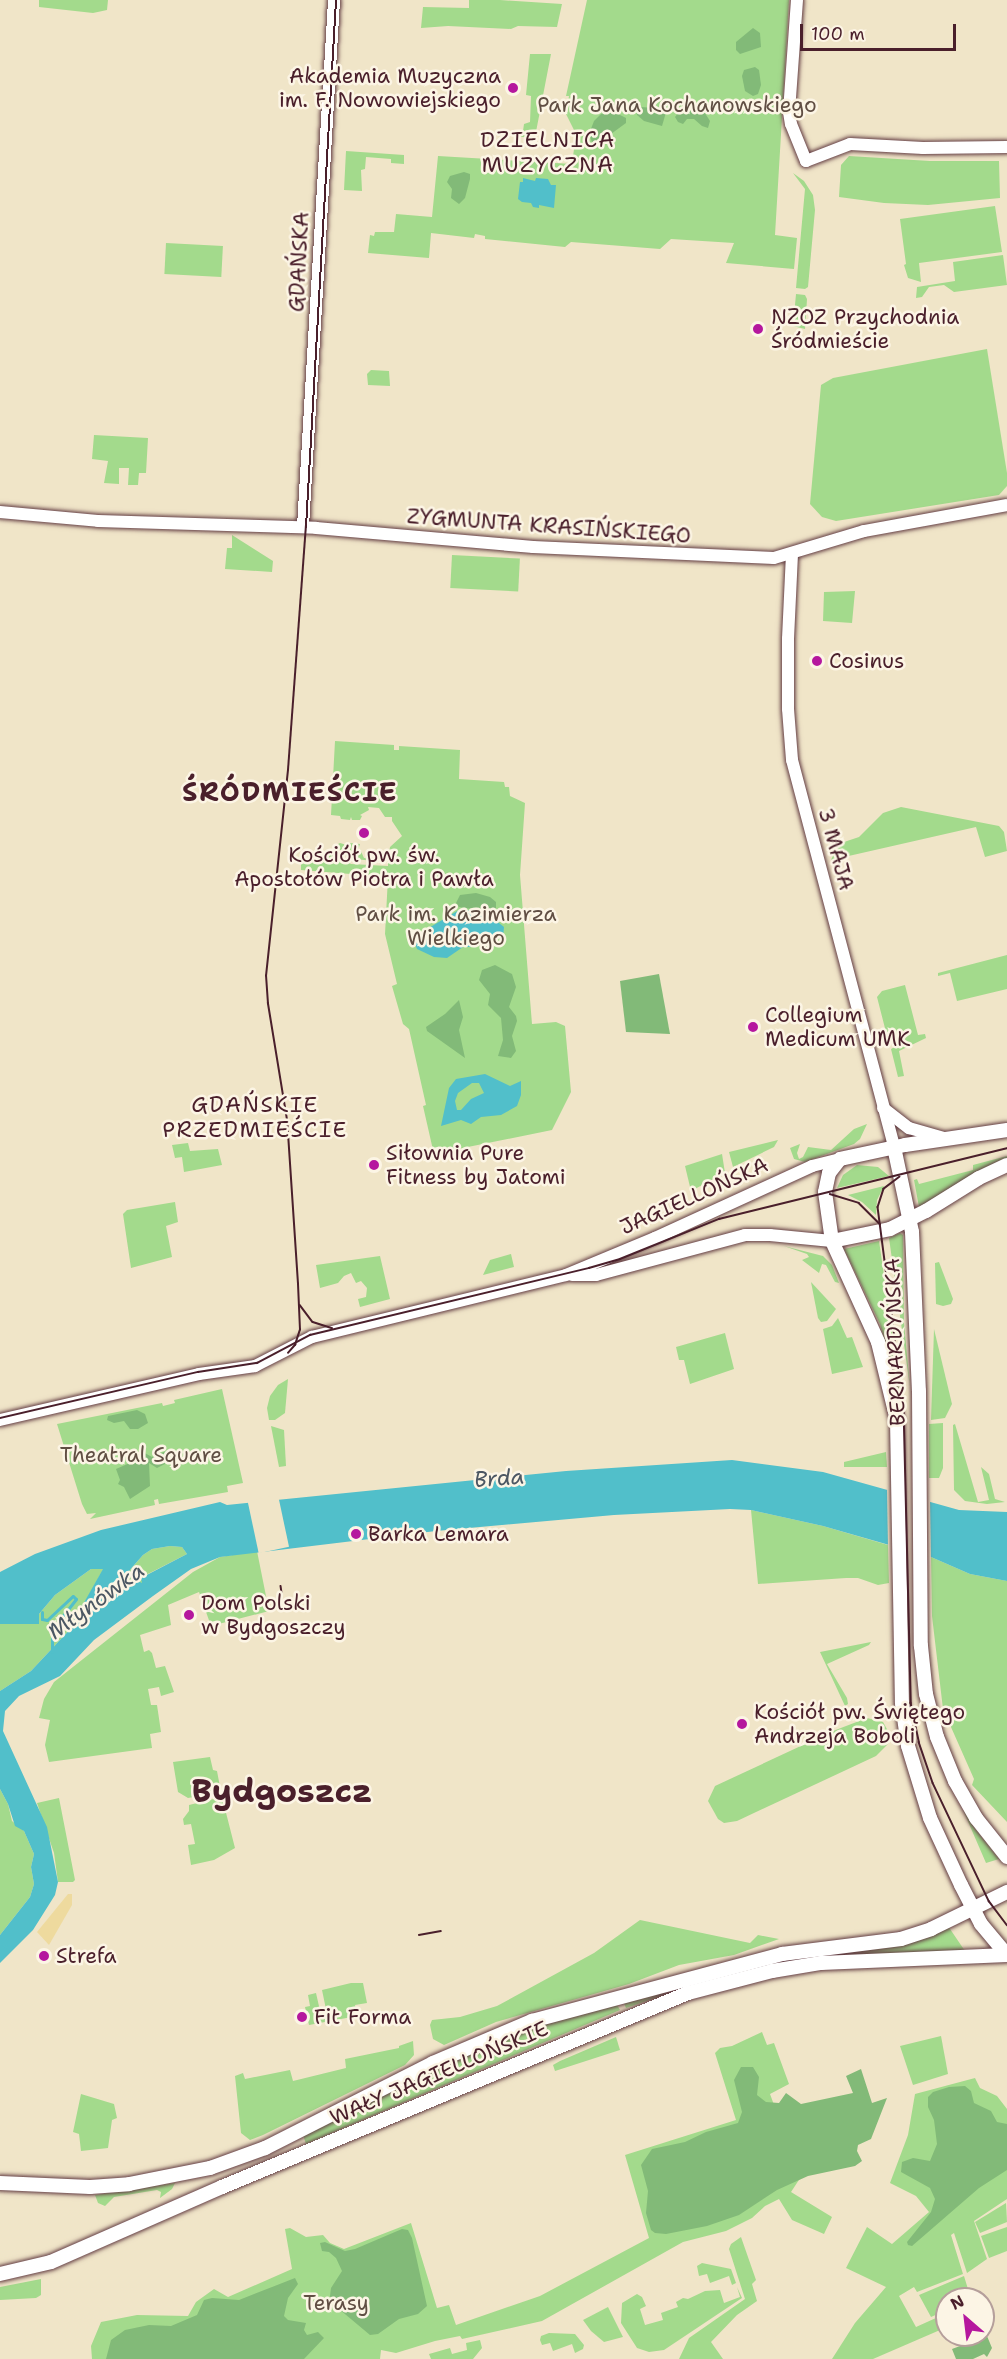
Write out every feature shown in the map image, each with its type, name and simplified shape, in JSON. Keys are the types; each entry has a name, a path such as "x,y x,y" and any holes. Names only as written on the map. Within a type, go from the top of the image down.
{"main road":[{"path":"840,1159 894,1147 1007,1130"},
{"name":"BERNARDYŃSKA","path":"894,1147 910,1220 919,1391 918,1462 923,1670 937,1737 964,1799 1007,1857"},
{"name":"BERNARDYŃSKA","path":"840,1159 829,1173 826,1186 832,1241 884,1362 897,1420 902,1703 908,1746 930,1818 972,1908"},
{"path":"832,1241 881,1232 910,1220 963,1187 1007,1165"},
{"name":"WAŁY JAGIELLOŃSKIE","path":"0,2183 90,2187 185,2175 235,2160 443,2058 523,2025 702,1974 782,1954 823,1947 901,1939 931,1929 1007,1892"},
{"path":"972,1908 989,1934 1007,1955"},
{"name":"WAŁY JAGIELLOŃSKIE","path":"0,2274 51,2262 222,2187 670,1999 772,1971 821,1963 1007,1955"}],"street":[{"name":"GDAŃSKA","path":"303,527 334,0"},
{"path":"797,0 789,118 806,161 850,144 923,148 1002,147"},
{"name":"ZYGMUNTA KRASIŃSKIEGO","path":"0,512 98,521 303,527 533,547 774,558 864,531 1007,505"},
{"name":"3 MAJA","path":"792,554 788,639 788,709 792,760 894,1147"},
{"path":"882,1107 909,1128 948,1139"},
{"name":"JAGIELLOŃSKA","path":"0,1420 184,1377 255,1366 276,1358 306,1339 566,1275 655,1238 812,1166 840,1159"},
{"name":"JAGIELLOŃSKA","path":"566,1275 596,1275 745,1235 770,1234 832,1241"}],"green space":[{"path":"39,0 108,0 107,10 93,13 39,7"},
{"path":"469,0 562,4 557,27 518,26 511,29 448,26 421,28 423,7 469,8"},
{"name":"Park Jana Kochanowskiego","path":"587,0 789,0 775,235 797,238 794,269 726,263 734,243 671,239 660,249 571,242 565,247 485,239 485,236 475,234 474,238 431,233 429,258 368,253 370,235 374,236 375,232 394,232 396,214 432,217 438,156 572,164 576,134 566,114 569,96 566,96"},
{"path":"753,28 760,33 761,47 740,54 736,50 736,42"},
{"path":"530,54 551,54 535,137 521,137 516,131 523,131 524,124 530,122 531,96 526,95"},
{"path":"755,67 759,70 761,85 758,94 753,96 745,91 742,76 744,70"},
{"path":"686,103 701,107 710,121 708,128 694,119 687,119 683,124 678,122 675,117"},
{"path":"641,107 667,109 662,126 644,121 637,115 636,110"},
{"path":"612,111 626,118 626,123 600,142 592,142 589,134 594,121 601,114"},
{"path":"346,151 404,155 404,164 391,163 391,159 366,157 365,169 361,170 362,191 344,190"},
{"path":"849,156 930,161 999,161 1000,198 928,205 884,203 839,197 841,165"},
{"path":"464,172 470,174 470,179 465,198 459,204 451,198 452,189 447,182 450,176"},
{"path":"793,173 804,181 813,195 815,210 808,287 805,289 796,288 805,189"},
{"path":"995,206 1002,252 919,263 921,282 908,278 904,265 906,264 900,219"},
{"path":"166,243 223,246 221,277 164,274"},
{"path":"1003,255 1007,285 954,292 944,285 929,287 922,297 916,298 917,287 955,281 953,262"},
{"path":"796,294 805,295 807,299 805,329 793,326"},
{"path":"987,349 1007,473 1007,486 999,495 836,521 822,517 810,504 821,385 833,378"},
{"path":"371,370 389,371 390,386 368,385 367,374"},
{"path":"94,435 148,438 146,473 139,473 138,485 128,485 129,468 119,468 119,484 104,483 108,461 92,459"},
{"path":"232,535 273,561 272,572 225,569 227,548 232,548"},
{"path":"452,555 520,559 518,592 450,588"},
{"path":"855,591 852,623 823,621 824,592"},
{"name":"Park im. Kazimierza Wielkiego","path":"335,741 394,745 394,750 399,750 399,746 460,750 459,779 504,782 505,787 509,787 510,796 525,803 520,875 532,1024 556,1022 565,1026 571,1092 552,1130 438,1153 433,1150 423,1106 426,1105 409,1029 403,1024 392,986 397,984 385,934 388,877 301,870 301,862 321,852 335,854 351,864 388,866 388,856 375,861 354,859 344,855 336,845 340,843 350,846 350,843 360,844 358,850 360,849 364,858 374,857 376,859 382,851 389,853 390,847 402,836 392,821 392,817 385,817 379,808 368,807 369,810 360,815 362,816 360,820 352,820 351,817 350,820 341,819 340,816 331,815"},
{"path":"901,807 999,826 1004,832 1007,851 985,857 976,827 831,860 838,844 859,837 883,813"},
{"path":"476,893 490,897 496,902 496,909 472,909 459,907 456,903 460,895"},
{"path":"1007,955 1007,989 957,1001 950,973 938,976 938,973"},
{"path":"495,965 512,974 516,987 509,1007 517,1021 512,1036 516,1051 511,1058 498,1056 503,1040 501,1018 488,1005 490,994 479,980 482,970"},
{"path":"659,974 670,1034 626,1032 620,981"},
{"path":"905,985 918,1035 925,1034 926,1038 899,1051 904,1076 898,1077 891,1049 902,1043 895,1039 888,1040 877,997 882,991"},
{"path":"459,1000 463,1017 459,1030 465,1058 427,1031 426,1027 445,1014"},
{"path":"867,1124 860,1139 854,1144 805,1162 794,1159 790,1148 800,1144 797,1153 799,1159 803,1157 808,1147 831,1150 854,1129"},
{"path":"778,1140 774,1147 733,1167 729,1152"},
{"path":"188,1143 190,1151 218,1149 222,1165 184,1172 182,1157 175,1158 172,1145"},
{"path":"722,1154 725,1173 691,1191 685,1166"},
{"path":"1007,1156 1007,1159 919,1207 914,1180 917,1179 919,1184 973,1170 973,1165"},
{"path":"857,1165 878,1167 889,1176 837,1188 843,1175"},
{"path":"884,1186 877,1200 876,1215 862,1202 848,1195"},
{"path":"175,1202 178,1222 166,1226 172,1257 131,1268 123,1214 127,1210"},
{"path":"900,1233 903,1235 904,1323 910,1387 889,1238"},
{"path":"879,1241 899,1392 880,1324 844,1249"},
{"path":"784,1246 823,1256 832,1265 839,1283 835,1282 826,1265 822,1264 819,1273 802,1260 809,1257 807,1254"},
{"path":"511,1254 514,1267 483,1275 490,1260"},
{"path":"380,1256 390,1299 360,1307 358,1299 366,1297 367,1288 361,1281 356,1283 351,1273 344,1276 338,1283 320,1288 316,1265"},
{"path":"939,1262 953,1299 951,1304 943,1306 936,1304 935,1263"},
{"path":"811,1282 836,1309 827,1321 821,1322 818,1318"},
{"path":"838,1318 847,1338 852,1337 863,1367 832,1374 823,1329 832,1326"},
{"path":"934,1329 952,1404 945,1418 931,1420"},
{"path":"725,1333 734,1369 690,1384 684,1360 679,1360 676,1347"},
{"path":"288,1379 285,1413 275,1420 269,1420 267,1408 270,1396 278,1385"},
{"name":"Theatral Square","path":"222,1389 243,1483 227,1486 228,1492 159,1504 158,1499 154,1500 155,1505 90,1519 96,1513 87,1514 82,1504 57,1424 162,1403 163,1406 175,1403 174,1400"},
{"path":"137,1410 145,1414 148,1423 138,1429 130,1429 124,1421 114,1423 107,1420 108,1416"},
{"path":"943,1423 943,1468 939,1478 929,1478 929,1424"},
{"path":"955,1424 978,1502 989,1500 981,1467 989,1474 995,1499 1005,1502 987,1504 965,1501 954,1490 953,1425"},
{"path":"271,1426 284,1430 286,1466 279,1467"},
{"path":"171,1449 175,1454 164,1460 165,1464 157,1468 149,1463 150,1486 130,1499 124,1487 118,1484 120,1480 116,1469 132,1462 131,1453 141,1451 152,1457"},
{"path":"886,1452 887,1467 844,1467 844,1462"},
{"path":"751,1510 823,1526 888,1545 889,1583 878,1585 858,1578 846,1578 758,1584"},
{"path":"182,1547 187,1554 142,1577 142,1583 127,1583 128,1572 143,1555 152,1549"},
{"path":"257,1551 269,1611 211,1626 199,1592 168,1605 171,1625 140,1635 144,1652 149,1650 152,1653 156,1668 165,1666 174,1692 161,1696 159,1687 148,1689 151,1705 157,1705 161,1732 150,1734 152,1748 49,1762 45,1745 50,1720 39,1718 44,1699 54,1682 193,1572 220,1557"},
{"path":"931,1557 970,1574 1007,1581 1007,1822 972,1785 974,1779 943,1709 932,1616"},
{"path":"104,1568 74,1622 75,1624 31,1671 0,1691 0,1624 39,1624 39,1614 55,1595 91,1569"},
{"path":"871,1642 827,1664 847,1698 848,1704 845,1706 820,1652"},
{"path":"867,1718 883,1722 888,1731 889,1743 876,1756 737,1821 724,1823 718,1819 708,1801 715,1786 833,1731"},
{"path":"210,1757 213,1770 217,1771 221,1792 188,1798 178,1792 173,1762"},
{"path":"0,1789 8,1804 12,1821 24,1831 34,1854 31,1867 34,1884 30,1897 0,1935"},
{"path":"222,1797 235,1848 214,1860 191,1865 188,1845 195,1844 191,1824 184,1825 183,1819 189,1811 189,1805"},
{"path":"59,1798 75,1880 73,1882 58,1882 54,1853 37,1803"},
{"path":"963,1810 976,1830 999,1859 986,1863"},
{"path":"640,1920 750,1943 758,1935 779,1939 734,1955 679,1965 629,1984 496,2022 444,2045 433,2039 430,2025 432,2020 460,2017 497,2006 594,1953"},
{"path":"948,1926 965,1951 823,1957 690,1986 626,2008 623,2001 771,1963"},
{"path":"351,1983 363,1983 367,2003 355,2005 357,2016 309,2025 305,2007 310,2006 308,1995 316,1993 321,2015 327,2014 322,1990"},
{"path":"616,2003 620,2010 306,2144 303,2135 435,2069 522,2031"},
{"name":"Terasy","path":"762,2032 767,2045 774,2043 789,2084 770,2094 777,2113 812,2160 791,2192 832,2217 824,2234 792,2220 779,2199 765,2206 752,2218 726,2231 683,2242 542,2321 462,2339 460,2336 435,2341 396,2353 381,2350 380,2359 92,2359 91,2346 101,2322 137,2315 188,2316 196,2302 214,2289 228,2297 292,2269 285,2229 290,2228 306,2237 323,2235 330,2243 344,2249 411,2223 437,2308 449,2305 456,2325 540,2296 649,2238 625,2155 736,2120 715,2053 720,2048 732,2046"},
{"path":"941,2036 948,2074 913,2085 900,2046"},
{"path":"616,2037 620,2050 555,2071 553,2065 560,2061"},
{"path":"413,2041 414,2055 405,2065 263,2135 250,2140 241,2133 235,2076 243,2073 245,2079 290,2070 293,2081 346,2068 345,2059 399,2048"},
{"path":"741,2067 753,2067 759,2077 757,2095 766,2102 779,2103 786,2093 801,2104 853,2093 846,2076 861,2069 872,2103 887,2098 871,2139 858,2145 857,2151 862,2161 855,2166 808,2176 777,2190 739,2215 707,2226 666,2234 655,2233 651,2230 646,2213 648,2191 641,2165 652,2149 685,2142 706,2132 738,2123 742,2112 734,2080"},
{"path":"975,2078 980,2088 997,2096 1007,2109 1007,2199 974,2221 987,2259 967,2273 954,2233 951,2235 963,2274 917,2292 914,2287 899,2296 916,2327 935,2318 935,2332 873,2359 832,2359 855,2323 886,2287 846,2268 867,2227 892,2244 929,2212 916,2196 890,2183 908,2135 915,2094"},
{"path":"965,2086 971,2091 974,2103 991,2111 997,2122 1007,2124 1007,2170 979,2188 912,2246 908,2245 907,2242 931,2212 935,2199 930,2188 901,2172 902,2162 913,2158 930,2161 937,2144 934,2120 928,2107 928,2097 933,2092 949,2087"},
{"path":"81,2094 114,2104 117,2118 112,2120 108,2148 81,2151 79,2134 73,2132"},
{"path":"175,2183 172,2189 160,2198 161,2192 157,2190 114,2197 105,2206 98,2203 95,2195"},
{"path":"1006,2203 1007,2222 980,2233 975,2222"},
{"path":"1007,2227 1007,2251 989,2258 981,2236"},
{"name":"Terasy","path":"402,2229 408,2230 412,2238 427,2306 418,2314 399,2319 378,2334 370,2335 333,2304 330,2296 331,2288 342,2271 336,2258 329,2252 322,2251 320,2243 325,2242 345,2251"},
{"path":"741,2237 756,2280 752,2284 757,2301 737,2315 711,2342 723,2359 679,2359 689,2338 745,2299 729,2249 731,2244"},
{"path":"702,2263 731,2269 736,2283 732,2285 729,2276 710,2283 707,2274 699,2276 697,2266"},
{"path":"964,2276 967,2287 938,2287"},
{"path":"295,2278 298,2284 288,2298 284,2316 288,2320 306,2323 304,2330 307,2335 318,2332 324,2338 304,2359 106,2359 111,2340 125,2330 149,2325 171,2326 197,2315 204,2300 212,2298 239,2300"},
{"path":"41,2279 41,2295 36,2298 0,2300 0,2287"},
{"path":"737,2287 742,2298 664,2350 649,2352 637,2348 621,2323 622,2303 637,2294 642,2297 646,2306 640,2309 645,2325 663,2320 661,2313 678,2307 676,2302 683,2298 688,2299 705,2291 720,2290 724,2303 740,2297"},
{"path":"935,2288 935,2315 931,2317 919,2295"},
{"path":"608,2307 623,2337 604,2342 591,2331 583,2320"},
{"path":"549,2333 575,2334 584,2345 583,2349 575,2353 572,2344 553,2351 550,2343 542,2345 540,2340 541,2336"},
{"path":"480,2340 482,2348 473,2359 431,2359 429,2354 450,2348 452,2354 467,2350 466,2343"},
{"path":"957,2347 992,2348 987,2357 984,2354 973,2359 956,2359 952,2349"}],"sand":[{"path":"68,1894 72,1894 72,1905 49,1945 37,1932"}],"water":[{"path":"523,178 535,181 536,178 548,179 551,185 556,185 554,208 539,205 539,208 533,207 531,203 518,199 520,182 523,182"},
{"path":"459,910 484,911 504,927 503,938 486,939 473,947 463,947 447,958 434,957 417,949 415,944 422,932"},
{"path":"485,1074 510,1086 521,1081 521,1095 517,1106 501,1115 481,1117 471,1124 461,1120 441,1126 449,1088 456,1079","holes":["472,1083 479,1083 484,1093 471,1099 461,1110 457,1110 455,1101 458,1093"]},
{"path":"732,1460 823,1472 959,1510 1007,1512 1007,1581 970,1574 931,1557 823,1526 751,1510 730,1509 614,1515 436,1531 220,1557 191,1569 153,1596 94,1640 60,1676 19,1696 5,1711 3,1731 47,1827 58,1882 55,1895 33,1930 0,1963 0,1935 30,1897 34,1884 31,1867 34,1854 24,1831 15,1826 0,1789 0,1691 31,1671 75,1624 73,1622 103,1569 91,1569 55,1595 39,1614 39,1624 0,1624 0,1572 35,1554 101,1530 220,1502 227,1505 566,1471","holes":["182,1547 187,1554 141,1578 142,1583 136,1580 127,1583 128,1572 143,1555 152,1549"]}],"pier":[{"path":"887,1487 930,1499 931,1561 888,1548"},
{"path":"278,1495 289,1547 259,1553 248,1501"}],"waterway":[{"name":"Młynówka","path":"42,1612 42,1619 47,1620 73,1596 76,1599 52,1630 52,1652"}],"tram line":[{"path":"288,1353 295,1345 300,1330 298,1284 287,1120 268,1004 266,976 288,770 306,527 336,0"},
{"path":"0,1418 198,1372 257,1363 310,1335 589,1268 620,1259 719,1219 1007,1148"},
{"path":"900,1177 884,1189 878,1207 904,1407 911,1703 919,1742 933,1783 989,1901 1007,1925"},
{"path":"830,1194 859,1203 880,1224"},
{"path":"300,1305 313,1322 332,1328"},
{"path":"281,1586 282,1593"},
{"path":"419,1935 441,1931"}],"place":[{"name":"Akademia Muzyczna im. F. Nowowiejskiego","path":"513,88"},
{"name":"NZOZ Przychodnia Śródmieście","path":"758,329"},
{"name":"Cosinus","path":"817,661"},
{"name":"Kościół pw. św. Apostołów Piotra i Pawła","path":"364,833"},
{"name":"Collegium Medicum UMK","path":"753,1027"},
{"name":"Siłownia Pure Fitness by Jatomi","path":"374,1165"},
{"name":"Barka Lemara","path":"356,1534"},
{"name":"Dom Polski w Bydgoszczy","path":"189,1615"},
{"name":"Kościół pw. Świętego Andrzeja Boboli","path":"742,1724"},
{"name":"Strefa","path":"44,1956"},
{"name":"Fit Forma","path":"302,2017"}],"district":[{"name":"DZIELNICA MUZYCZNA","path":"548,152"},
{"name":"ŚRÓDMIEŚCIE","path":"290,792"},
{"name":"GDAŃSKIE PRZEDMIEŚCIE","path":"255,1116"},
{"name":"Bydgoszcz","path":"282,1791"}],"water label":[{"name":"Brda","path":"499,1478"}]}
